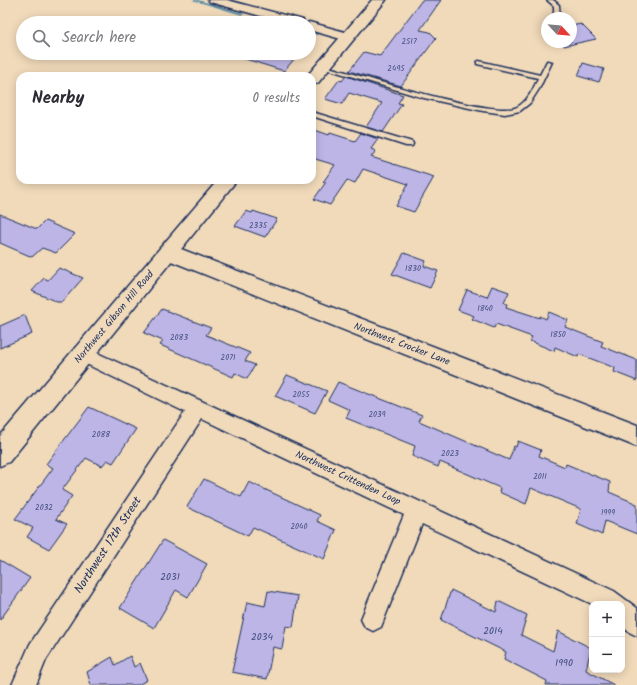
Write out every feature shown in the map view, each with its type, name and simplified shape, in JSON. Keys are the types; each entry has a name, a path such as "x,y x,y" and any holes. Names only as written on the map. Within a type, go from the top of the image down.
{"main road":[{"path":"316,75 379,0"},
{"name":"Northwest Gibson Hill Road","path":"0,454 225,184"},
{"name":"Northwest Crocker Lane","path":"168,252 637,436"}],"street":[{"path":"214,0 273,16"},
{"path":"316,28 348,37"},
{"name":"Northwest Crittenden Loop","path":"82,354 609,601"},
{"name":"Northwest 17th Street","path":"24,685 38,652 198,409"},
{"path":"373,619 417,510"},
{"path":"625,613 637,624"}],"lane":[{"path":"550,0 557,6 557,12"},
{"path":"323,67 450,102 507,113 518,110 526,103 542,77 549,62"},
{"path":"479,63 542,77"},
{"path":"316,115 409,144"}],"building":[{"path":"422,0 441,0 420,30 430,32 436,38 401,86 349,71 364,52 380,56"},
{"path":"581,24 596,39 577,43 577,25"},
{"path":"249,60 293,60 284,71"},
{"path":"583,63 604,69 599,82 578,76"},
{"path":"346,76 403,95 398,103 402,104 383,132 366,127 382,103 349,93 342,104 325,99 339,80 342,81"},
{"path":"316,130 355,141 361,133 378,139 371,149 376,151 371,157 434,177 414,212 396,206 408,184 363,169 355,183 347,180 330,205 314,199 326,182 323,182 335,165 316,159"},
{"path":"246,211 252,213 253,211 277,219 265,237 235,226"},
{"path":"0,214 37,229 45,221 75,234 56,253 42,248 32,257 0,243"},
{"path":"404,253 426,261 424,266 438,271 430,288 392,274"},
{"path":"59,268 83,278 62,302 57,302 32,291 44,278 48,280"},
{"path":"492,286 509,292 504,303 507,304 506,307 546,319 549,312 568,320 565,327 603,342 601,346 637,360 637,381 614,372 615,368 579,354 578,357 555,347 554,351 530,341 532,337 496,324 494,328 472,319 474,316 458,310 467,290 487,297"},
{"path":"162,309 211,328 206,335 250,353 245,361 255,365 247,379 235,373 233,377 160,345 163,341 144,333"},
{"path":"25,315 32,334 0,348 0,326"},
{"path":"287,375 327,391 315,413 275,396"},
{"path":"338,382 422,415 419,421 509,460 514,446 516,447 518,441 541,450 539,456 565,467 566,464 610,482 609,492 637,504 637,534 605,521 602,535 577,524 581,509 531,488 526,504 499,492 500,488 440,462 438,467 412,456 415,446 346,418 350,410 328,400"},
{"path":"89,407 136,429 113,463 107,460 102,466 86,458 62,490 72,496 56,519 67,524 49,549 27,537 33,528 15,519 53,468 46,464"},
{"path":"204,479 241,497 249,482 320,515 317,521 336,530 324,559 253,527 248,536 187,507"},
{"path":"163,540 207,564 188,597 176,590 154,628 120,608"},
{"path":"0,560 30,578 0,620"},
{"path":"451,590 496,612 498,601 527,615 521,635 553,651 558,631 589,647 589,657 586,670 589,673 614,685 546,685 547,681 504,659 506,652 441,620"},
{"path":"268,591 298,596 293,627 286,626 282,649 273,647 267,679 232,672 247,602 265,606"},
{"path":"130,656 134,667 140,663 147,680 138,685 91,685 87,672 112,657 115,665"}],"waterway":[{"path":"194,0 243,14"}]}
